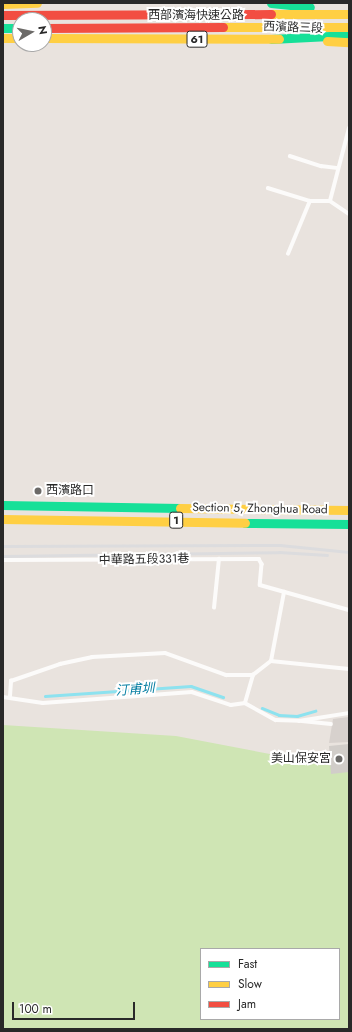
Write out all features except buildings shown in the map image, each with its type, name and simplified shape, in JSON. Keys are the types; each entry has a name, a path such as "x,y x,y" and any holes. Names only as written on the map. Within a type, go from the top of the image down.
{"main road":[{"path":"3,4 37,3"},
{"path":"271,3 349,10"},
{"name":"西部濱海快速公路","path":"3,15 349,14"},
{"name":"西部濱海快速公路","path":"52,28 349,27"},
{"path":"271,39 349,35"},
{"name":"西濱路三段","path":"52,38 271,39 349,42"},
{"name":"Section 5, Zhonghua Road","path":"3,505 349,510"},
{"name":"Section 5, Zhonghua Road","path":"3,519 349,524"}],"lane":[{"path":"330,201 349,128"},
{"path":"290,156 321,166 338,168"},
{"path":"268,188 310,201 330,201 349,214"},
{"path":"288,254 310,201"},
{"path":"214,608 219,559"},
{"name":"中華路五段331巷","path":"3,560 258,559 262,564 260,585 284,592"},
{"path":"245,703 253,675 271,661 284,592 349,610"},
{"path":"10,696 11,681 60,664 92,657 165,653 226,675 253,675"},
{"path":"271,661 349,669"},
{"path":"3,697 10,696 43,703 192,692 232,705 245,703 276,720 331,724"},
{"path":"299,721 349,713"}],"green space":[{"path":"3,725 176,736 349,769 349,1029 3,1029"}],"shaded area":[{"path":"349,717 349,742 329,743 333,719"}],"waterway":[{"name":"汀甫圳","path":"45,696 191,686 223,697"},
{"name":"汀甫圳","path":"262,708 279,715 297,716 315,711"}],"railway":[{"path":"3,546 280,545 349,552"},
{"path":"3,556 279,552 327,555"}],"traffic: fast":[{"path":"271,3 310,7"},
{"path":"3,28 12,28"},
{"path":"271,39 349,35"},
{"path":"3,505 180,508"},
{"path":"245,523 349,524"}],"traffic: slow":[{"path":"3,4 37,3"},
{"path":"271,14 349,14"},
{"path":"223,27 349,27"},
{"path":"3,38 12,38"},
{"path":"52,38 279,39"},
{"path":"327,41 349,42"},
{"path":"180,508 349,510"},
{"path":"3,519 245,523"}],"traffic: jam":[{"path":"3,15 271,14"},
{"path":"52,28 223,27"}],"place":[{"name":"西濱路口","path":"38,491"},
{"name":"美山保安宮","path":"339,759"}]}
